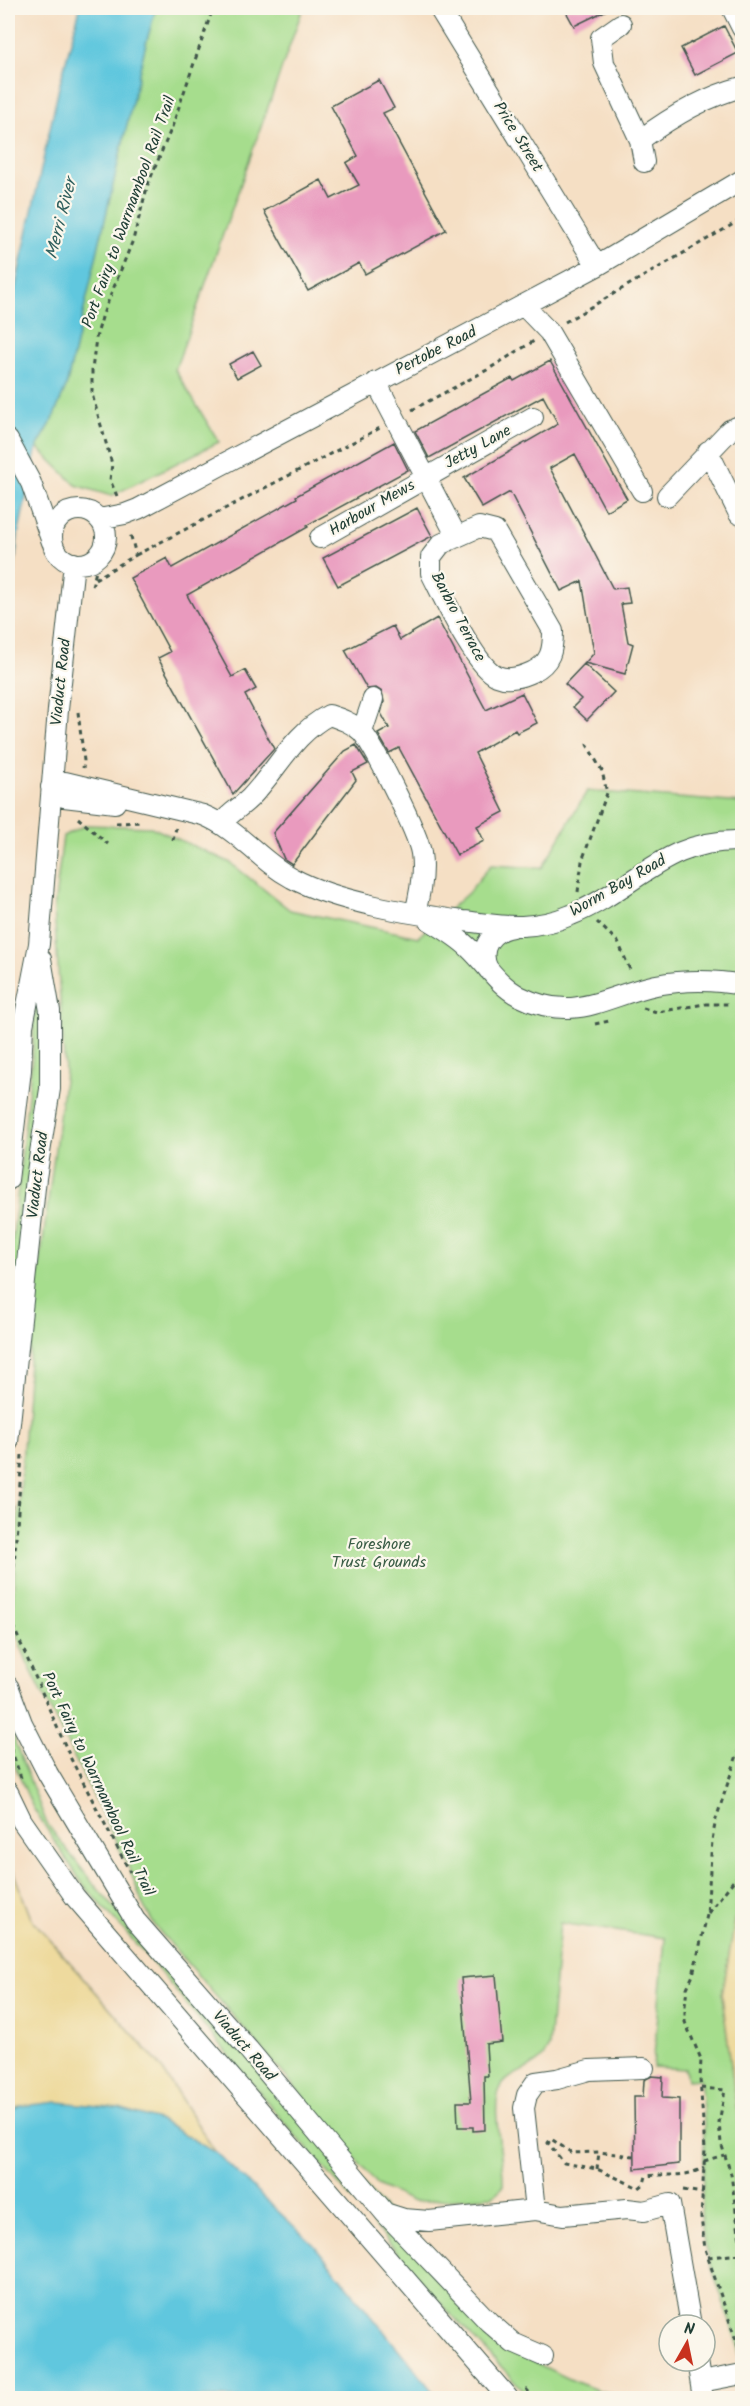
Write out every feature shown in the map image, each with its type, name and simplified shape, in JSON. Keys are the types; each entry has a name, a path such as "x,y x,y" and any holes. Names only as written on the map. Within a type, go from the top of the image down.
{"street":[{"name":"Price Street","path":"439,8 597,266"},
{"path":"732,8 742,28"},
{"path":"621,24 601,38 604,63 640,141 644,162"},
{"path":"640,141 674,115 742,87"},
{"name":"Pertobe Road","path":"99,519 125,514 524,306 597,266 742,180"},
{"path":"524,306 549,332 642,491"},
{"path":"376,382 457,537"},
{"name":"Jetty Lane","path":"424,477 533,417"},
{"path":"667,496 730,430 742,425"},
{"path":"8,440 31,483 58,554 74,563 89,562 103,545 103,525 99,519 93,514 53,501 31,483"},
{"path":"708,451 739,514"},
{"name":"Harbour Mews","path":"321,538 424,477"},
{"path":"54,546 53,529 57,521 70,511 79,510"},
{"name":"Pertobe Road","path":"103,545 125,514"},
{"name":"Barbro Terrace","path":"479,527 495,531 553,631 554,650 541,668 518,679 497,676 481,664 431,573 431,557 441,544 457,537 479,527"},
{"name":"Viaduct Road","path":"8,1180 21,1070 23,1026 39,944 51,787 74,563"},
{"path":"362,732 373,699"},
{"path":"222,823 249,799 297,740 315,722 329,715 346,720 362,732 418,840 422,867 418,914"},
{"name":"Worm Bay Road","path":"51,787 65,782 79,793 153,803 203,815 222,823 277,868 309,886 335,896 418,914 515,926 542,925 571,915 599,901 665,858 687,848 722,840 742,841"},
{"name":"Worm Bay Road","path":"418,914 455,936 470,948 505,987 518,996 536,1003 555,1007 593,1005 638,990 672,982 704,981 742,985"},
{"path":"488,969 484,954 490,938 500,930 515,926"},
{"name":"Viaduct Road","path":"15,1446 36,1178 50,1089 50,1011 39,944"},
{"name":"Viaduct Road","path":"8,1686 22,1723 48,1774 135,1920 248,2049 386,2213 489,2322 513,2343 543,2356"},
{"name":"Viaduct Road","path":"8,1792 22,1821 75,1897 508,2398"},
{"path":"535,2210 524,2108 527,2095 536,2082 589,2070 644,2068"},
{"path":"386,2213 404,2219 429,2221 535,2210 563,2215 627,2209 644,2211 670,2204 689,2313"},
{"path":"699,2373 702,2390 742,2374"}],"path":[{"name":"Port Fairy to Warrnambool Rail Trail","path":"136,555 125,514 110,480 112,464 92,394 96,338 103,314 133,240 148,184 172,127 213,8"},
{"path":"95,579 136,555 488,370 742,219"},
{"path":"90,590 103,545"},
{"path":"78,710 84,761 76,817 108,844"},
{"path":"644,1008 657,1012 705,1004 733,1004"},
{"name":"Port Fairy to Warrnambool Rail Trail","path":"15,1446 18,1508 12,1593 14,1628 70,1759 131,1875"},
{"path":"8,1506 18,1508"},
{"path":"742,1740 716,1819 712,1840 707,1915 693,1974 687,1988 685,2006 685,2022 702,2059 704,2167 701,2217 708,2257 737,2344 742,2374"},
{"path":"707,1915 742,1870"},
{"path":"701,2088 725,2090 719,2123 724,2155 731,2174 742,2255 708,2257"},
{"path":"634,2156 599,2152 572,2153 551,2139 548,2143 564,2163 597,2169 639,2188 644,2184 646,2176 666,2174 682,2176 693,2174 704,2167"},
{"path":"597,2169 599,2152"},
{"path":"704,2161 724,2155"},
{"path":"737,2344 742,2337"}],"green space":[{"path":"156,8 303,8 175,370 219,442 111,496 76,485 37,447 50,425 66,387"},
{"name":"Foreshore Trust Grounds","path":"587,791 742,803 742,1882 722,1995 742,2150 742,2357 739,2357 739,2349 704,2244 701,2217 704,2120 700,2079 687,2080 685,2069 653,2067 665,1938 560,1923 549,2047 536,2063 508,2079 500,2089 497,2098 503,2187 493,2196 413,2202 377,2185 155,1926 144,1907 129,1868 28,1664 14,1628 12,1611 31,1333 65,1072 54,909 63,836 86,825 151,827 229,862 290,910 418,937 468,893 491,865 542,868"},
{"path":"35,976 45,981 44,1051 8,1390 8,1282 33,1049"},
{"path":"8,1711 16,1745 47,1824 91,1881 513,2351 585,2386 631,2398 531,2398 431,2293 288,2127 146,1955 82,1883 33,1808 8,1750"}],"sand":[{"path":"8,1858 31,1918 158,2063 216,2153 161,2121 21,2106 8,2113"},
{"path":"742,1882 742,2150 722,1995"}],"water":[{"name":"Merri River","path":"80,8 156,8 66,387 50,425 37,447 18,535 13,586 8,607 8,321 59,87"},
{"path":"58,2102 119,2108 161,2121 216,2153 314,2245 438,2398 8,2398 8,2113 21,2106"}],"building":[{"path":"564,8 611,8 574,26"},
{"path":"724,26 738,53 695,75 681,48"},
{"path":"379,80 394,108 383,113 446,230 365,274 359,263 308,291 264,211 321,180 331,199 359,185 346,163 358,156 331,106"},
{"path":"253,351 261,365 237,378 229,364"},
{"path":"550,361 627,499 606,511 575,454 550,468 613,589 627,587 630,603 621,604 628,642 633,644 625,674 585,663 594,653 582,581 561,591 510,492 482,508 464,478 558,424 543,396 429,458 415,431 512,378 514,381"},
{"path":"394,442 408,470 307,525 308,527 187,595 232,677 245,670 256,689 245,695 274,749 233,794 158,658 170,652 130,578 167,558 172,568"},
{"path":"417,508 432,536 338,586 323,558"},
{"path":"437,618 486,710 522,693 537,723 517,733 515,730 475,753 504,812 477,826 484,841 457,855 399,748 389,753 378,734 389,728 381,713 384,702 382,692 376,688 367,689 345,650 393,626 400,640"},
{"path":"584,664 614,692 587,720 573,707 581,699 565,684"},
{"path":"356,745 368,764 352,772 356,780 292,864 284,859 273,833 345,751"},
{"path":"496,1975 502,2042 486,2044 488,2076 484,2076 485,2130 473,2131 473,2127 458,2127 457,2102 471,2102 461,1978"},
{"path":"652,2076 663,2077 662,2098 679,2099 679,2164 635,2169 634,2097 643,2097 644,2080"}]}
